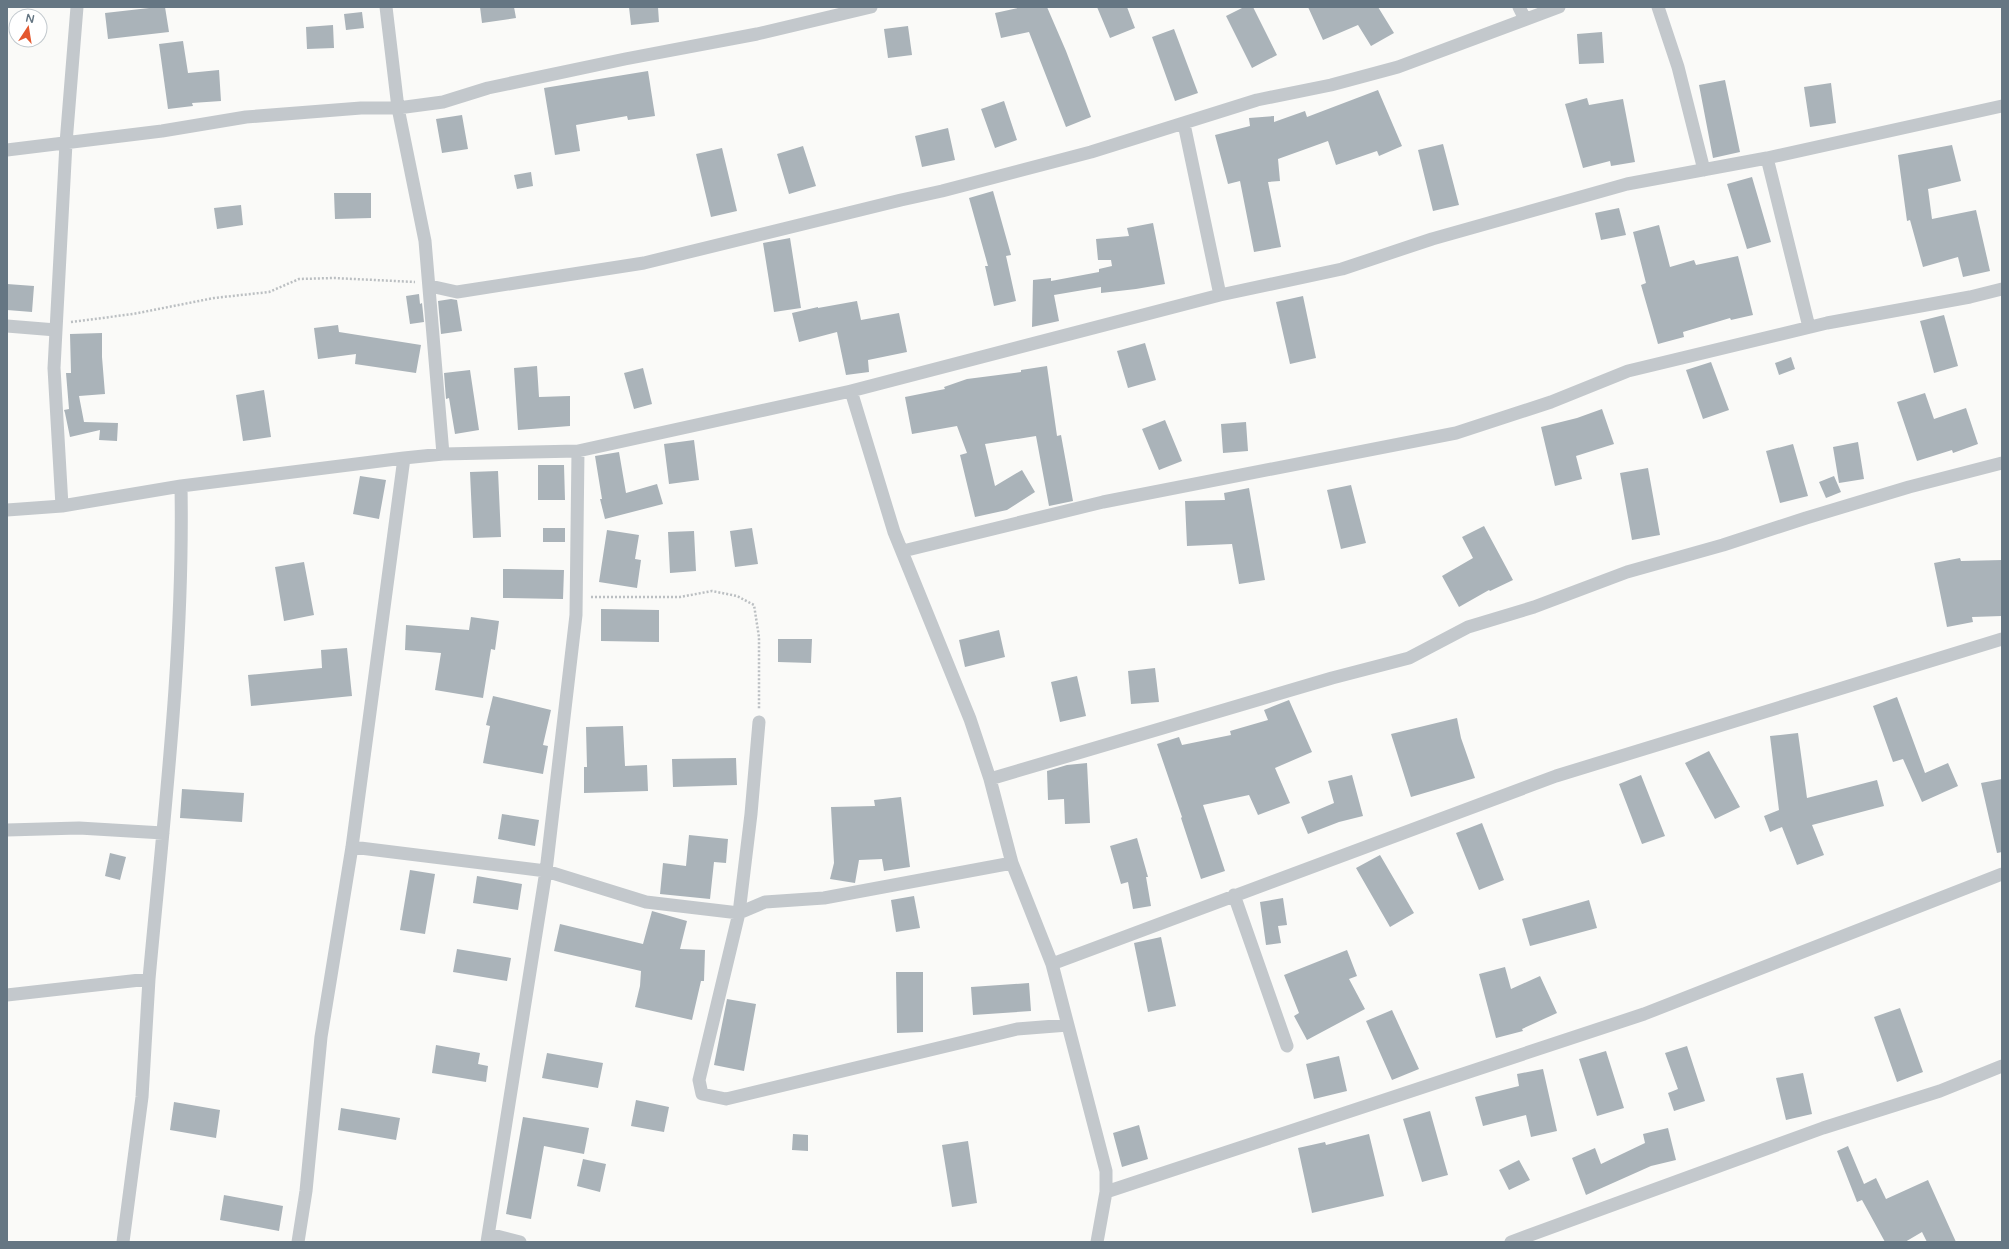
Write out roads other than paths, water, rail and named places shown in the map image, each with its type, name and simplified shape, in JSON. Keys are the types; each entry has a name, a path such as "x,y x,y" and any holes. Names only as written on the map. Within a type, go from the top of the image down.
{"street":[{"path":"62,506 54,368 66,143 77,7"},
{"path":"386,7 398,108 425,241 443,454"},
{"path":"7,150 162,131 246,117 361,108 398,108 443,102 488,88 625,59 757,34 871,7"},
{"path":"1520,7 1525,19"},
{"path":"430,286 457,292 644,263 893,201 942,192 1090,152 1184,124 1257,100 1330,85 1398,67 1560,7"},
{"path":"1658,7 1678,67 1704,170"},
{"path":"7,510 62,506 181,486 404,458 443,454 578,451 851,391 1220,295 1342,268 1432,239 1627,184 1767,158 2002,106"},
{"path":"1184,124 1220,295"},
{"path":"1767,158 1809,327"},
{"path":"903,551 1103,502 1456,433 1551,402 1628,371 1809,327 1970,298 2002,289"},
{"path":"7,326 56,327"},
{"path":"851,391 894,532 970,719 990,779 1012,863 1052,964 1106,1171 1106,1192 1097,1242"},
{"path":"520,1242 488,1238 546,871 576,615 578,451"},
{"path":"298,1242 306,1191 321,1037 352,847 404,458"},
{"path":"990,779 1332,678 1409,658 1468,627 1534,607 1627,572 1723,545 1909,487 2002,463"},
{"path":"123,1242 142,1097 149,979 178,651 182,531 181,486"},
{"path":"1052,964 1556,776 2002,639"},
{"path":"759,722 751,814 738,913 699,1080 702,1094 726,1099 1017,1029 1068,1025"},
{"path":"7,830 79,828 163,833"},
{"path":"352,847 546,871 646,902 738,913 765,902 824,898 1012,863"},
{"path":"1106,1192 1644,1014 2002,874"},
{"path":"1234,895 1287,1046"},
{"path":"7,995 149,979"},
{"path":"1511,1242 1823,1128 1940,1091 2002,1066"}]}
